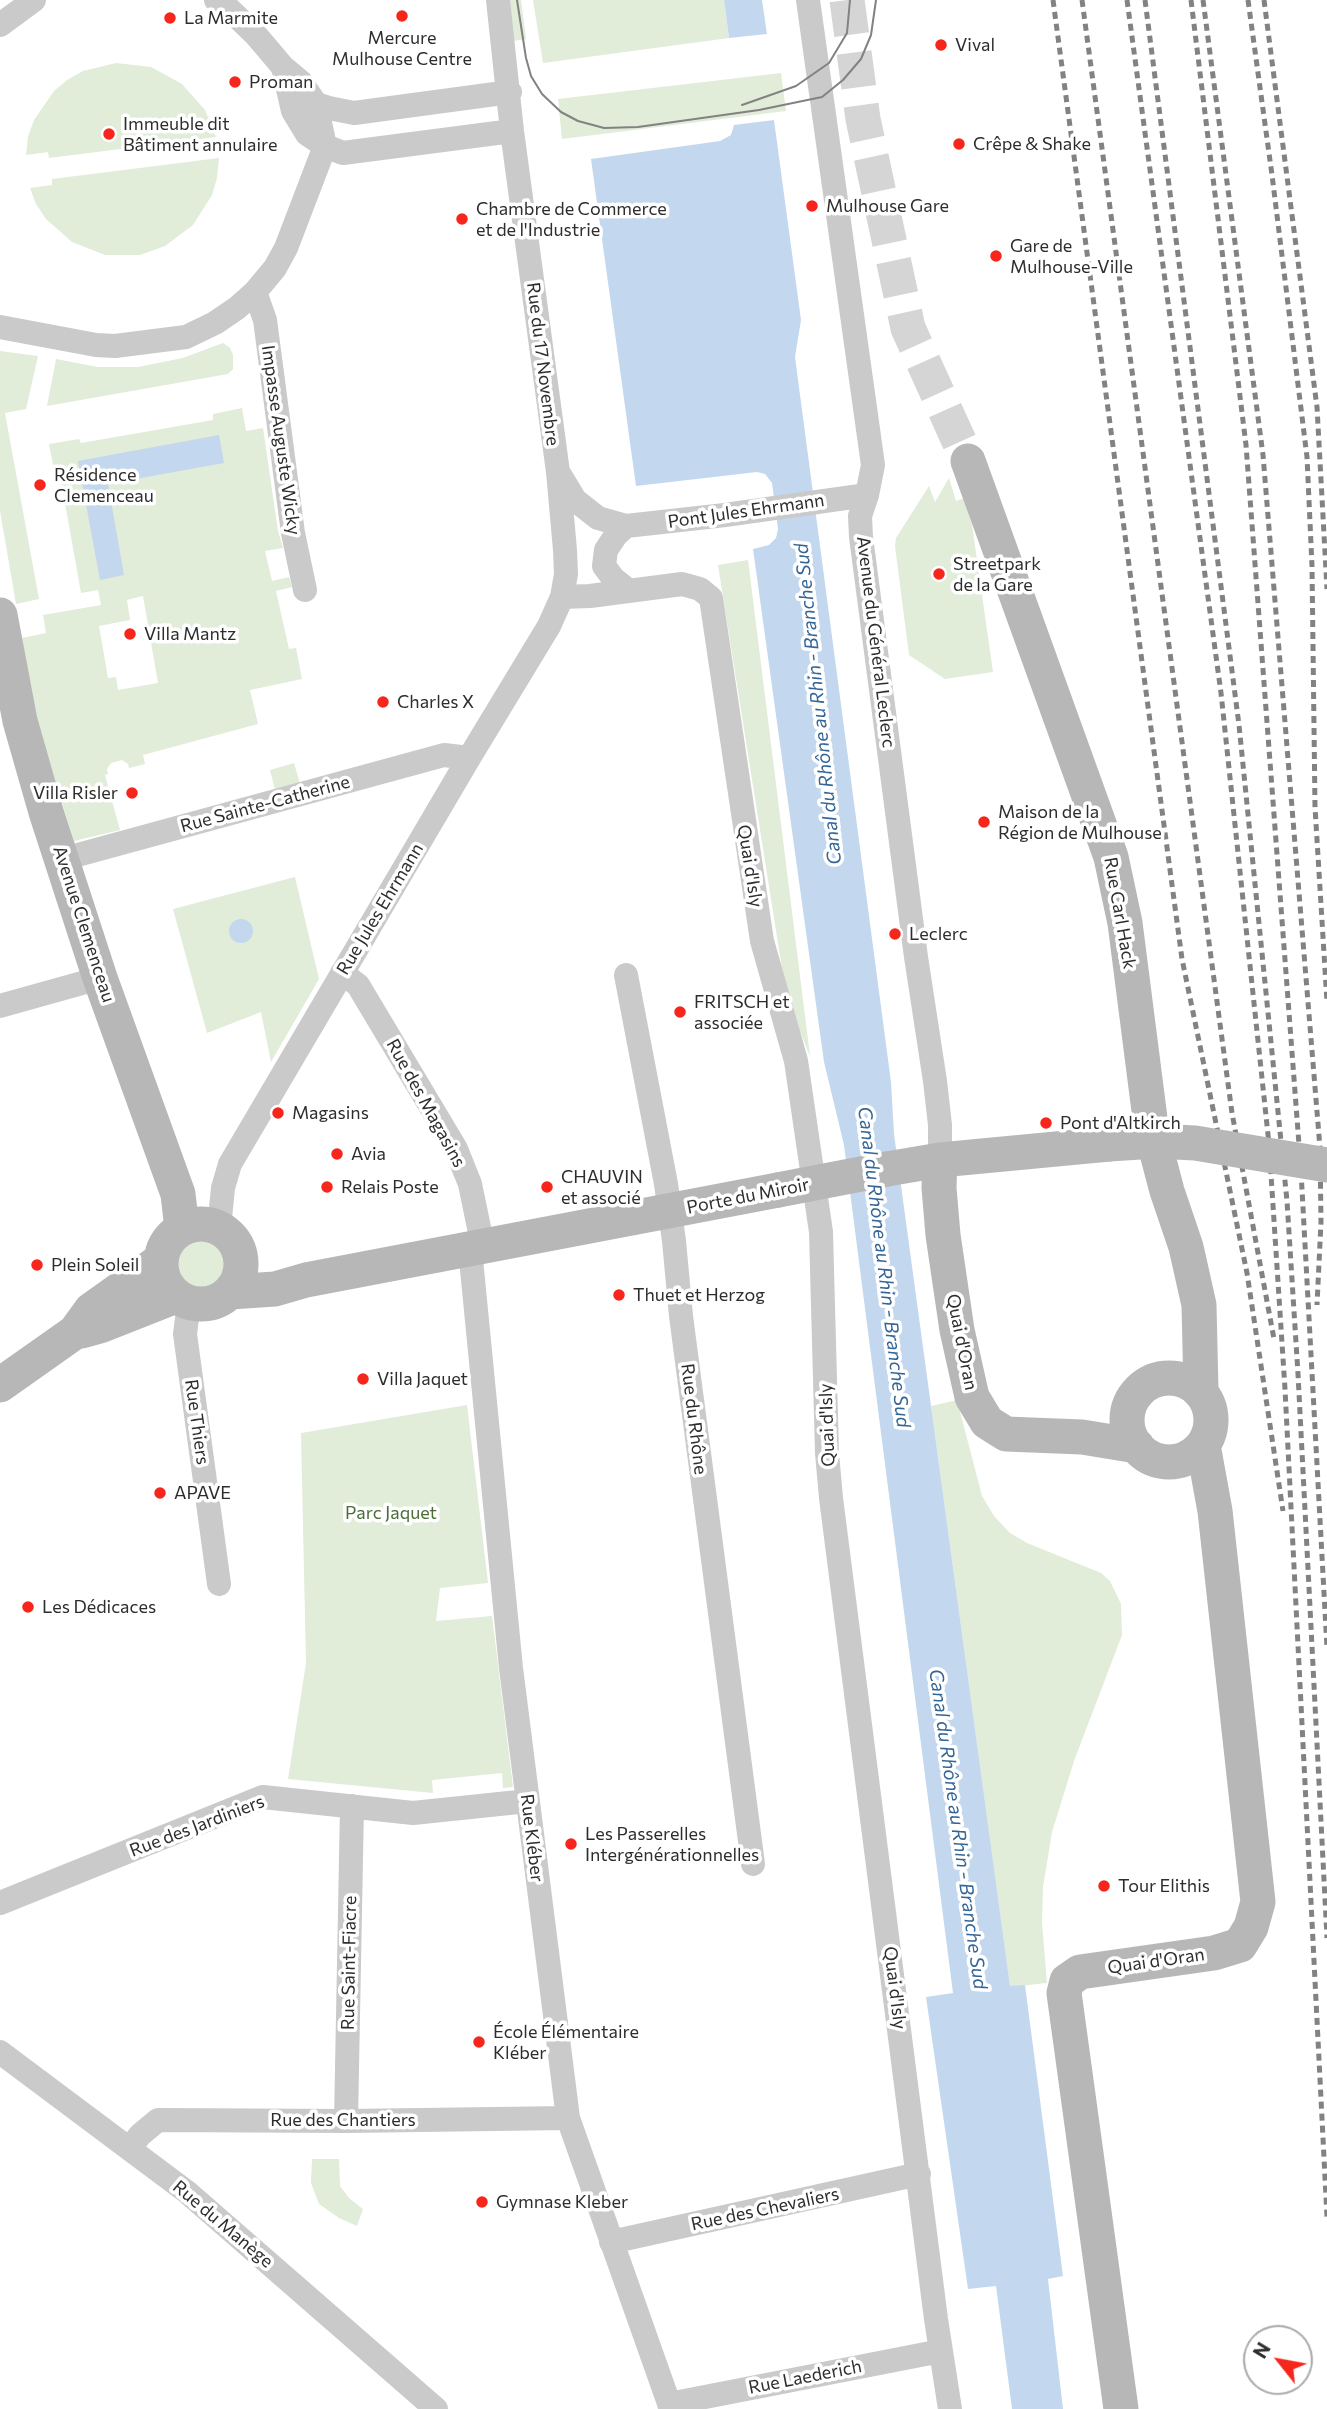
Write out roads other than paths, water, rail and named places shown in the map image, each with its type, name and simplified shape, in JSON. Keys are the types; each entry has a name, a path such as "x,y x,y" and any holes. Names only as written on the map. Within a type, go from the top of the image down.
{"street":[{"path":"0,25 34,0"},
{"path":"0,327 105,346 186,337 215,323 255,292 275,268 286,248 325,146 316,104 300,82 283,68 256,34 216,0"},
{"name":"Rue du 17 Novembre","path":"498,0 510,92 512,131 558,472 566,574 562,597"},
{"name":"Avenue du Général Leclerc","path":"808,0 873,465 860,516 861,537 940,1125 930,1162"},
{"path":"283,68 293,111 307,134 325,146 343,153 512,131"},
{"path":"316,104 354,113 510,92"},
{"name":"Impasse Auguste Wicky","path":"255,292 265,320 292,523 304,590"},
{"name":"Rue Carl Hack","path":"968,461 1111,857 1125,923 1152,1134 1195,1279 1199,1306 1199,1339 1186,1385"},
{"path":"558,472 575,500 598,518 626,526"},
{"name":"Pont Jules Ehrmann","path":"626,526 867,495"},
{"path":"626,526 615,535 606,550 604,566 612,578 628,590"},
{"name":"Quai d'Isly","path":"562,597 682,584 700,589 711,598 762,941 796,1060 821,1232 827,1453 831,1498 950,2409"},
{"name":"Rue Jules Ehrmann","path":"228,1237 223,1188 230,1164 469,758 550,626 562,597"},
{"name":"Avenue Clemenceau","path":"0,615 10,726 63,859 100,978 178,1194 183,1229"},
{"name":"Rue Sainte-Catherine","path":"63,859 444,755 469,758"},
{"name":"Rue des Magasins","path":"342,973 358,985 456,1149 470,1184 476,1248"},
{"name":"Rue du Rhône","path":"626,975 670,1211 681,1317 753,1864"},
{"path":"0,1006 100,978"},
{"name":"Porte du Miroir","path":"230,1292 275,1289 306,1280 930,1162 1156,1141 1195,1143 1327,1165"},
{"name":"Quai d'Oran","path":"930,1162 939,1188 957,1330 972,1397 986,1422 1006,1434 1082,1437 1137,1446"},
{"path":"182,1299 167,1286 162,1274 161,1260 172,1237 194,1225 207,1224 256,1259 281,1267 306,1280"},
{"path":"75,1332 182,1299 211,1303 230,1292 241,1273 241,1259 228,1237"},
{"name":"Rue Kléber","path":"476,1248 511,1668 568,2119 670,2407"},
{"path":"0,1385 75,1332 91,1310 161,1260"},
{"name":"Rue Thiers","path":"182,1299 219,1584"},
{"path":"1158,1379 1186,1385 1208,1404 1210,1432 1190,1453 1154,1459 1137,1446 1130,1434 1127,1422 1129,1409 1135,1396 1158,1379"},
{"path":"1082,1437 1129,1409"},
{"name":"Quai d'Oran","path":"1121,2409 1064,1993 1067,1981 1080,1972 1214,1953 1240,1945 1251,1927 1258,1902 1215,1511 1190,1453"},
{"name":"Rue des Jardiniers","path":"0,1903 263,1797 413,1813 528,1801"},
{"name":"Rue Saint-Fiacre","path":"346,2121 352,1806"},
{"name":"Rue du Manège","path":"0,2052 187,2192 410,2399 436,2409"},
{"name":"Rue des Chantiers","path":"130,2148 140,2134 158,2120 568,2119"},
{"name":"Rue des Chevaliers","path":"611,2242 919,2174"},
{"name":"Rue Laederich","path":"670,2407 941,2351"}],"water":[{"path":"724,0 762,0 767,34 729,38"},
{"name":"Canal du Rhône au Rhin - Branche Sud","path":"774,120 801,320 795,357 891,1082 894,1134 1010,1986 1025,1985 1063,2276 1048,2279 1063,2409 1012,2409 996,2286 968,2289 926,1997 953,1993 844,1145 824,1062 753,549 769,545 776,538 778,529 772,483 765,474 757,472 636,486 591,159 720,141 731,135 734,125"},
{"path":"219,435 224,463 108,484 124,575 100,580 78,461"},
{"path":"241,919 250,922 253,931 250,940 241,943 232,940 229,931 232,922"}],"tunnel":[{"path":"847,0 863,119 908,328 968,461"}],"tram line":[{"path":"517,0 526,58 531,76 542,94 561,112 578,121 604,128 638,127 759,110 822,97 843,80 861,59 871,35 876,0"},
{"path":"742,105 796,86 829,63 847,33 850,0"}],"railway":[{"path":"1053,0 1182,959 1247,1273 1283,1511"},
{"path":"1082,0 1232,1113 1274,1339"},
{"path":"1127,0 1221,693 1269,1144 1285,1389 1327,2217"},
{"path":"1145,0 1239,725 1287,1201 1327,1938"},
{"path":"1191,0 1246,445 1301,1171 1327,1648"},
{"path":"1203,0 1263,455 1320,1148 1321,1222 1317,1305"},
{"path":"1248,0 1307,457 1312,566 1315,807 1327,1002"},
{"path":"1264,0 1317,407 1327,589"}],"place":[{"name":"Mercure Mulhouse Centre","path":"402,16"},
{"name":"La Marmite","path":"170,18"},
{"name":"Vival","path":"941,45"},
{"name":"Proman","path":"235,82"},
{"name":"Immeuble dit Bâtiment annulaire","path":"109,134"},
{"name":"Crêpe & Shake","path":"959,144"},
{"name":"Mulhouse Gare","path":"812,206"},
{"name":"Chambre de Commerce et de l'Industrie","path":"462,219"},
{"name":"Gare de Mulhouse-Ville","path":"996,256"},
{"name":"Résidence Clemenceau","path":"40,485"},
{"name":"Streetpark de la Gare","path":"939,574"},
{"name":"Villa Mantz","path":"130,634"},
{"name":"Charles X","path":"383,702"},
{"name":"Villa Risler","path":"132,793"},
{"name":"Maison de la Région de Mulhouse","path":"984,822"},
{"name":"Leclerc","path":"895,934"},
{"name":"FRITSCH et associée","path":"680,1012"},
{"name":"Magasins","path":"278,1113"},
{"name":"Pont d'Altkirch","path":"1046,1123"},
{"name":"Avia","path":"337,1154"},
{"name":"Relais Poste","path":"327,1187"},
{"name":"CHAUVIN et associé","path":"547,1187"},
{"name":"Plein Soleil","path":"37,1265"},
{"name":"Thuet et Herzog","path":"619,1295"},
{"name":"Villa Jaquet","path":"363,1379"},
{"name":"APAVE","path":"160,1493"},
{"name":"Les Dédicaces","path":"28,1607"},
{"name":"Les Passerelles Intergénérationnelles","path":"571,1844"},
{"name":"Tour Elithis","path":"1104,1886"},
{"name":"École Élémentaire Kléber","path":"479,2042"},
{"name":"Gymnase Kleber","path":"482,2202"}],"park label":[{"name":"Parc Jaquet","path":"391,1513"}]}
